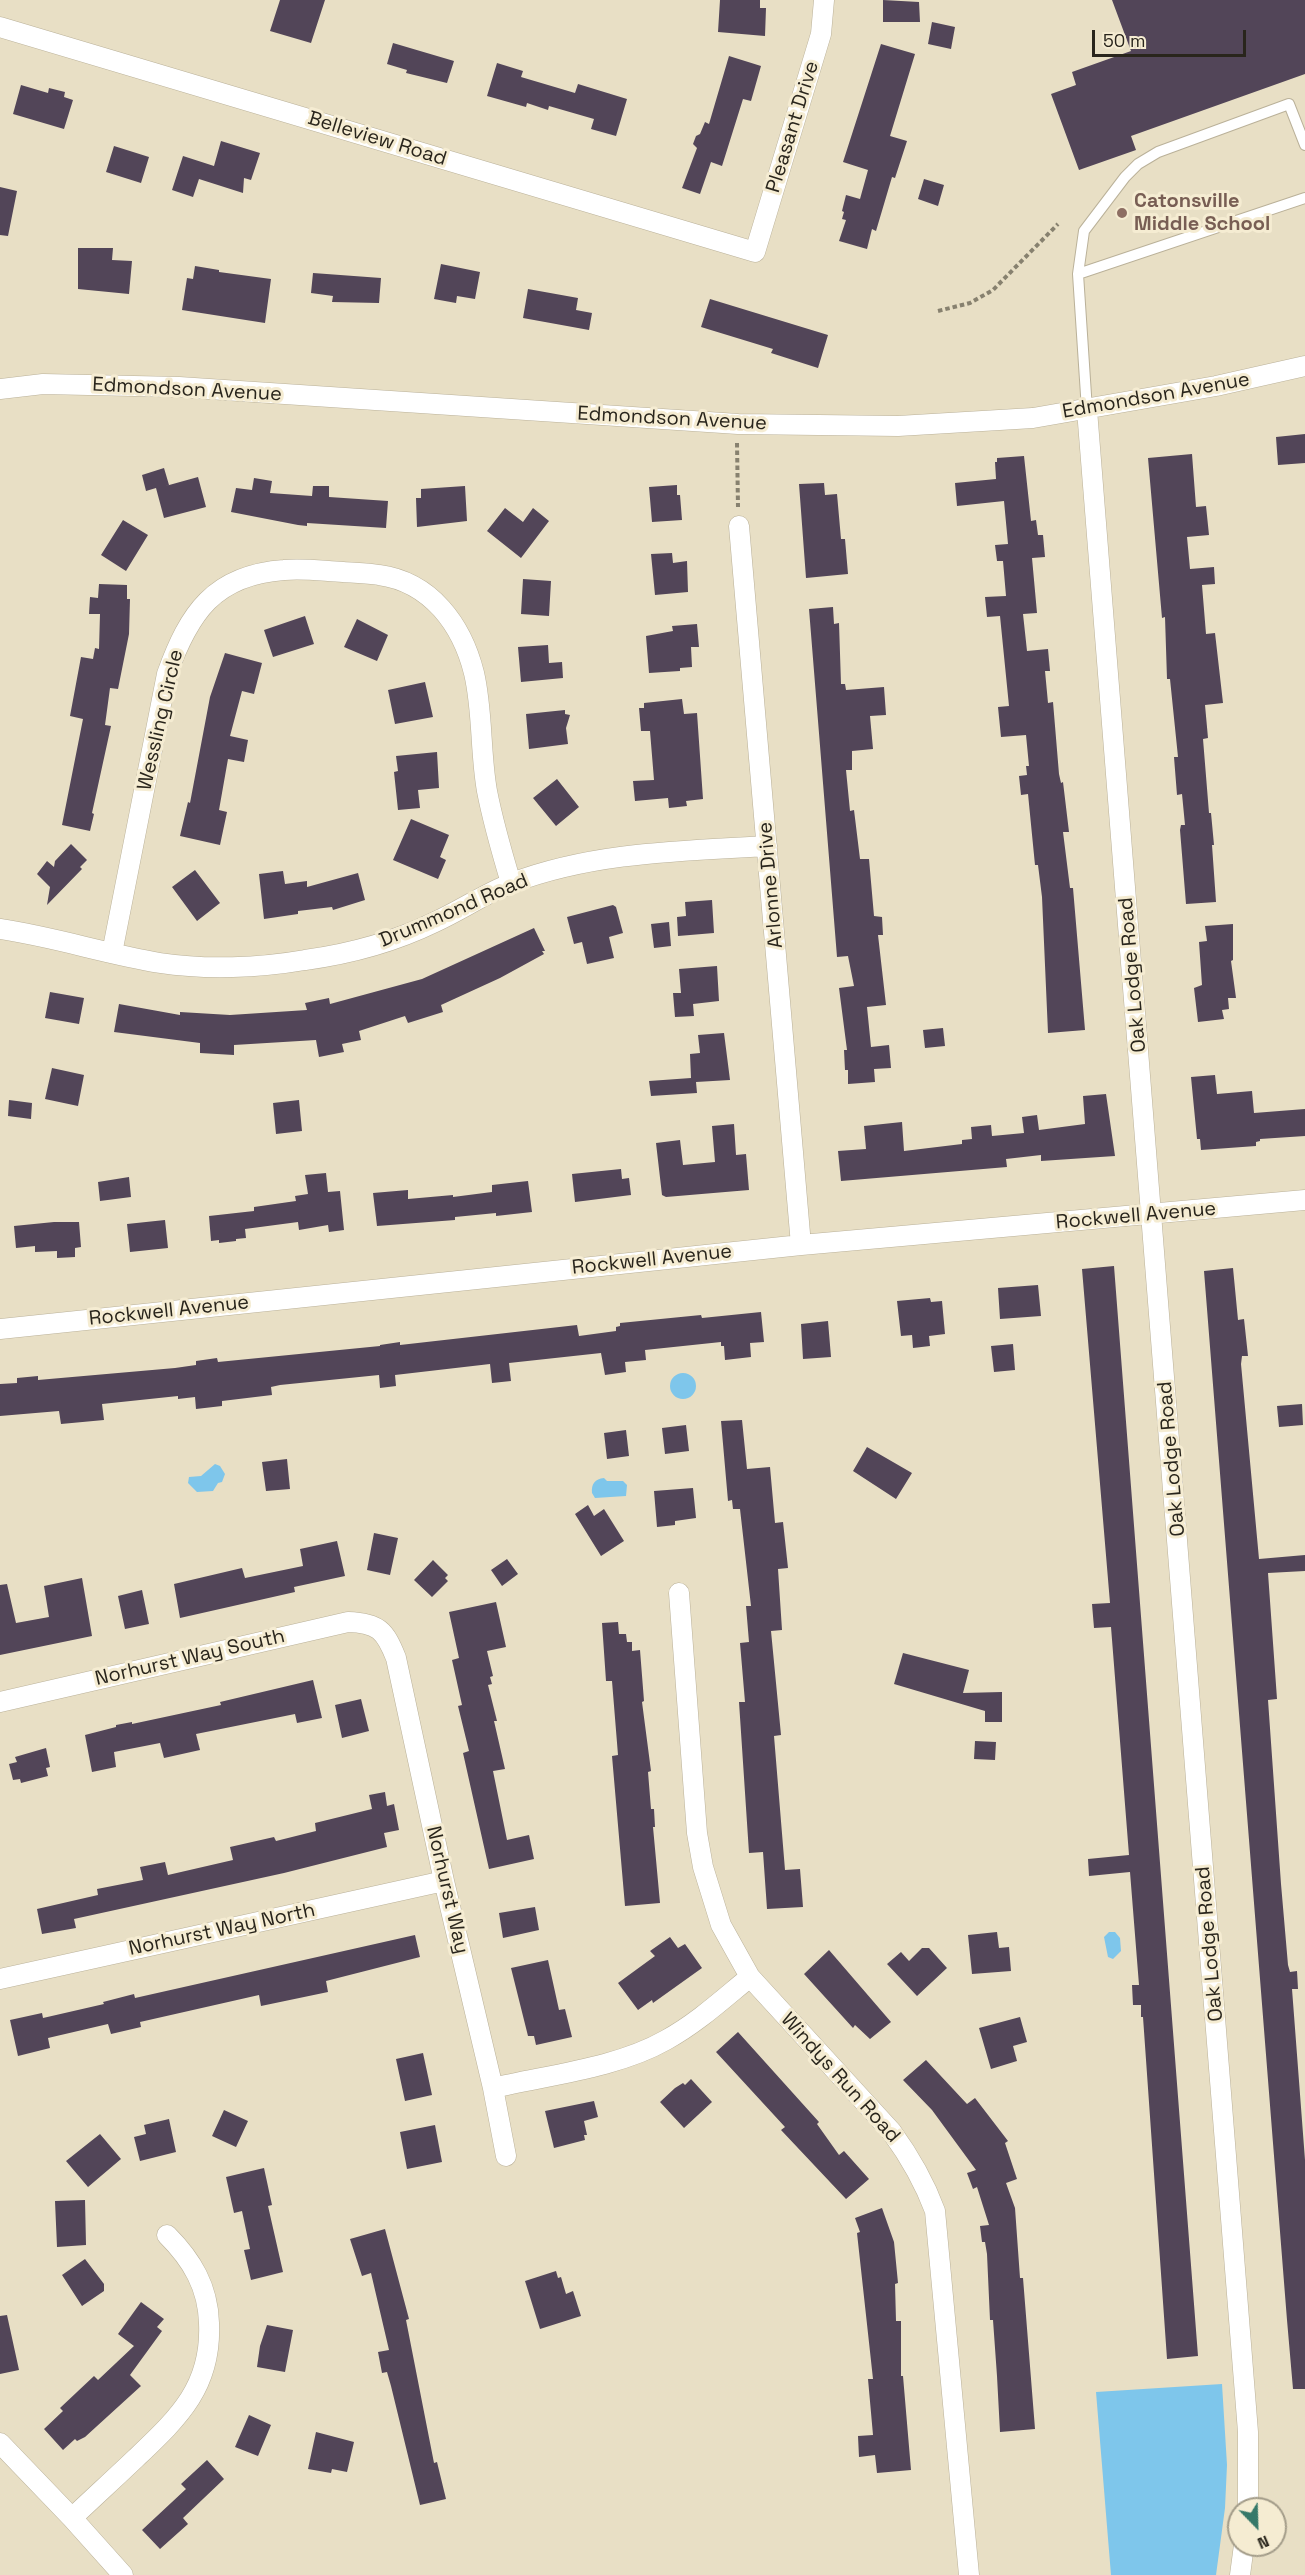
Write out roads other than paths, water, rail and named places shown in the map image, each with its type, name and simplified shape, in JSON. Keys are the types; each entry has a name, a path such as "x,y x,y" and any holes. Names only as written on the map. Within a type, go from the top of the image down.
{"street":[{"name":"Pleasant Drive","path":"755,252 821,34 824,0"},
{"name":"Belleview Road","path":"0,27 755,252"},
{"name":"Edmondson Avenue","path":"0,378 35,384 179,387 738,424 951,424 1033,418 1087,410 1216,386 1305,366"},
{"name":"Edmondson Avenue","path":"0,389 35,384"},
{"name":"Oak Lodge Road","path":"1087,410 1248,2432 1248,2497"},
{"name":"Arlonne Drive","path":"739,526 801,1245"},
{"name":"Wessling Circle","path":"112,953 167,674 179,640 195,615 212,596 235,582 263,572 298,569 381,575 411,585 431,598 450,616 462,639 474,674 487,790 511,883"},
{"name":"Drummond Road","path":"0,929 162,963 205,966 304,961 350,952 391,940 434,923 511,883 563,868 609,858 767,846"},
{"name":"Rockwell Avenue","path":"0,1329 801,1245 1305,1200"},
{"name":"Windys Run Road","path":"679,1593 697,1833 703,1867 721,1925 750,1977 891,2131 910,2157 932,2202 940,2248 969,2575"},
{"name":"Norhurst Way South","path":"0,1702 348,1622 365,1623 379,1628"},
{"name":"Norhurst Way","path":"379,1628 389,1640 396,1658 444,1881 493,2088 506,2156"},
{"name":"Norhurst Way North","path":"0,1979 444,1881"},
{"path":"493,2088 599,2064 664,2042 692,2024 750,1977"},
{"path":"72,2518 172,2424 192,2397 205,2371 210,2342 209,2314 204,2292 197,2273 185,2253 167,2235"},
{"path":"0,2444 72,2518 123,2575"},
{"path":"1240,2575 1242,2557"}],"lane":[{"path":"1087,410 1078,274 1084,231 1125,177 1138,164 1158,152 1289,104 1305,145"},
{"path":"1078,274 1305,196"}],"water":[{"path":"683,1373 692,1377 696,1386 692,1395 683,1399 674,1395 670,1386 674,1377"},
{"path":"215,1464 220,1466 225,1474 222,1482 218,1483 213,1491 197,1492 188,1483 189,1477 201,1476"},
{"path":"604,1478 607,1481 623,1481 627,1485 626,1496 595,1498 592,1493 594,1482"},
{"path":"1109,1932 1115,1932 1120,1938 1121,1951 1113,1959 1108,1957 1104,1937"},
{"path":"1222,2384 1227,2465 1225,2508 1216,2575 1111,2575 1096,2392"}],"place":[{"name":"Catonsville Middle School","path":"1122,213"}]}
